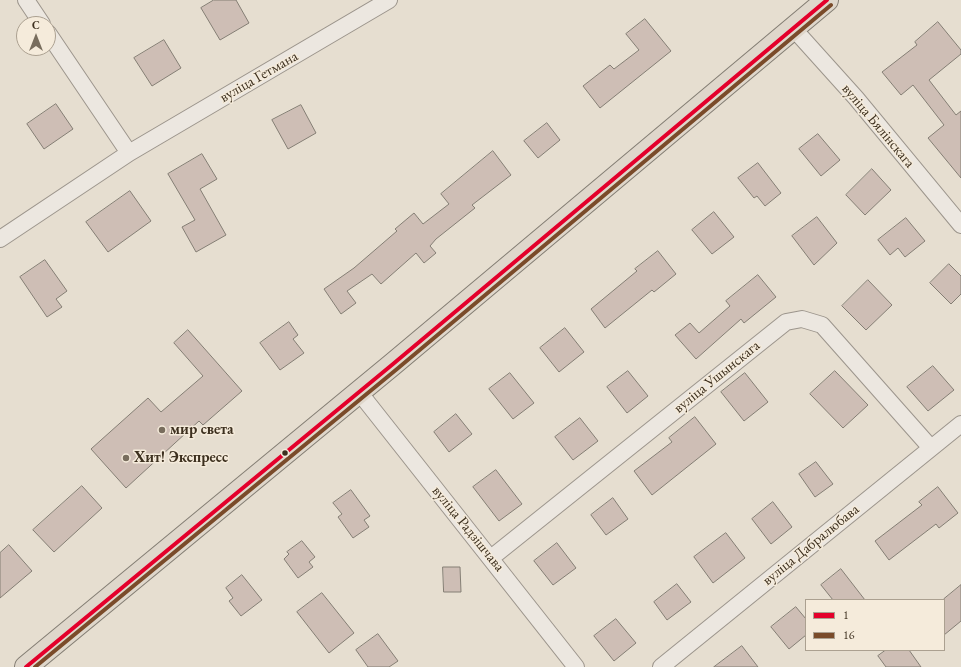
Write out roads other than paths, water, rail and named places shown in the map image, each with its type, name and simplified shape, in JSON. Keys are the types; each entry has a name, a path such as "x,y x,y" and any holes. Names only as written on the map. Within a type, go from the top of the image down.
{"main road":[{"path":"26,667 359,392 827,0"}],"street":[{"path":"26,0 37,16"},
{"name":"вуліца Гетмана","path":"0,239 129,153 389,0"},
{"name":"вуліца Бялінскага","path":"793,28 856,98 961,225"},
{"path":"56,45 129,153"},
{"name":"вуліца Ушынскага","path":"491,558 786,322 802,320 822,325 931,448"},
{"name":"вуліца Радзішчава","path":"359,392 576,667"},
{"name":"вуліца Дабралюбава","path":"661,667 961,424"}],"place":[{"name":"мир света","path":"162,430"},
{"name":"Хит! Экспресс","path":"126,458"}]}
